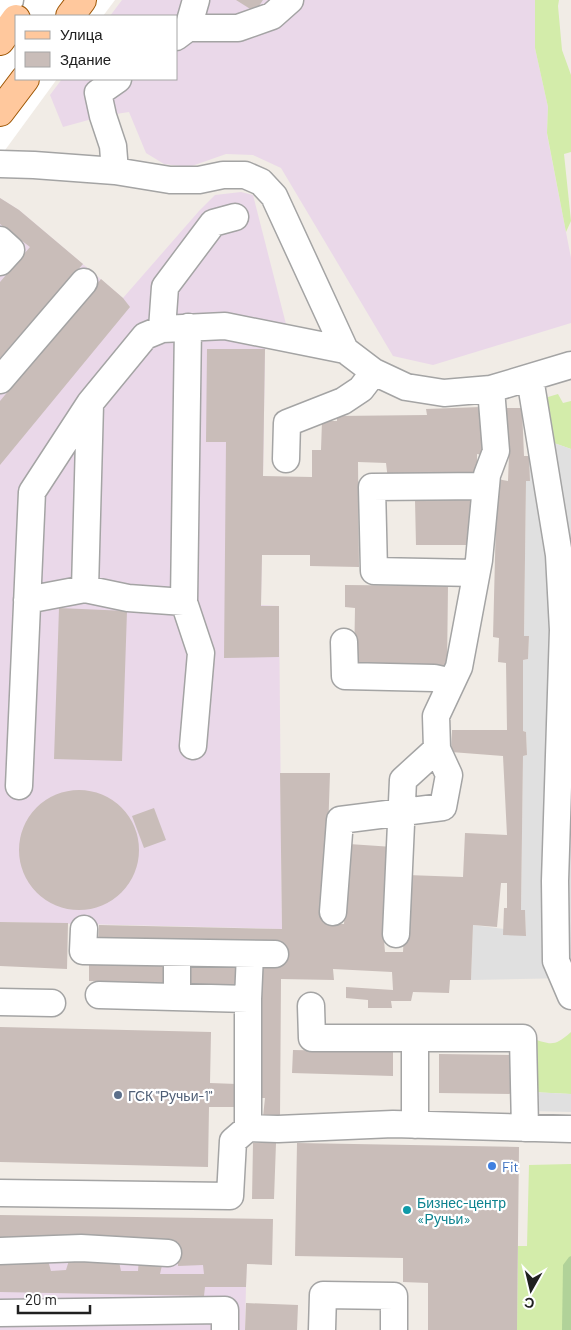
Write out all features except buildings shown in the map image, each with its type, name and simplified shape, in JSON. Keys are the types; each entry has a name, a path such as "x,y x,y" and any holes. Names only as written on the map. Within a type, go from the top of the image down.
{"main road":[{"path":"19,15 30,0"},
{"path":"71,15 82,0"},
{"path":"0,41 15,21"},
{"path":"0,112 23,80"}],"lane":[{"path":"0,14 10,0"},
{"path":"196,0 182,33 238,28 272,16 290,0"},
{"path":"115,171 113,146 98,93 117,80"},
{"path":"0,164 115,171 170,180 199,180 223,175 245,174 261,182 274,196 345,350"},
{"path":"162,329 165,287 214,223 235,218"},
{"path":"0,240 11,250 0,262"},
{"path":"0,380 84,282"},
{"path":"18,786 32,492 90,403 146,336 162,329 225,326 345,350 374,372 406,387 444,393 491,389 571,365"},
{"path":"188,328 184,602 200,653 193,746"},
{"path":"286,459 287,423 343,402 361,389 374,372"},
{"path":"530,378 559,555 563,630 555,881 556,961 571,996"},
{"path":"333,912 340,820 443,807 449,774 437,749 436,716 459,667 476,573 487,475 496,451 491,389"},
{"path":"86,589 90,403"},
{"path":"476,573 374,570 372,487 486,486"},
{"path":"27,600 86,589 128,598 184,602"},
{"path":"344,642 346,676 434,678 452,682"},
{"path":"396,934 403,780 437,749"},
{"path":"84,929 83,952 263,954 248,999 248,1128"},
{"path":"177,953 177,997"},
{"path":"100,995 248,999"},
{"path":"0,1002 52,1003"},
{"path":"312,1006 312,1038 523,1038 525,1128"},
{"path":"415,1038 415,1125"},
{"path":"0,1193 230,1196 233,1141 248,1128 415,1125 571,1129"},
{"path":"0,1251 81,1248 168,1253"},
{"path":"322,1330 323,1295 394,1296 394,1330"},
{"path":"0,1312 226,1310 226,1330"}],"shaded area":[{"path":"122,0 535,0 535,48 548,107 547,134 571,258 571,323 433,365 393,356 281,168 253,155 226,154 189,167 164,164 146,153 129,112 103,116 63,127 50,95 61,80 178,80 178,15 111,15"},
{"path":"241,192 253,195 287,328 265,350 261,605 279,606 282,929 0,922 0,198 19,210 123,298 215,195"},
{"path":"551,442 571,449 571,978 471,980 473,925 504,929 504,935 526,935 525,910 521,910 523,756 527,755 526,732 523,731 523,660 528,659 529,636 524,636 526,481 530,480 529,456 533,446"},
{"path":"531,1092 571,1094 571,1112 531,1111"},
{"path":"0,1242 247,1242 245,1330 0,1330"}],"green space":[{"path":"535,0 559,0 562,50 571,75 571,152 564,154 571,221 566,232 547,133 548,107 535,48"},
{"path":"558,394 563,403 571,401 571,449 551,442 546,420 548,397"},
{"path":"571,1032 571,1094 531,1092 530,1038 556,1043"},
{"path":"571,1164 571,1330 517,1330 518,1246 527,1246 529,1165"},
{"path":"571,1256 571,1330 562,1330 563,1265"}],"pier":[{"path":"0,0 115,0 104,15 15,15 15,80 56,80 0,157"}],"place":[{"name":"ГСК \"Ручьи-1\"","path":"118,1095"},
{"name":"Fit","path":"492,1166"},
{"name":"Бизнес-центр «Ручьи»","path":"407,1210"}]}
